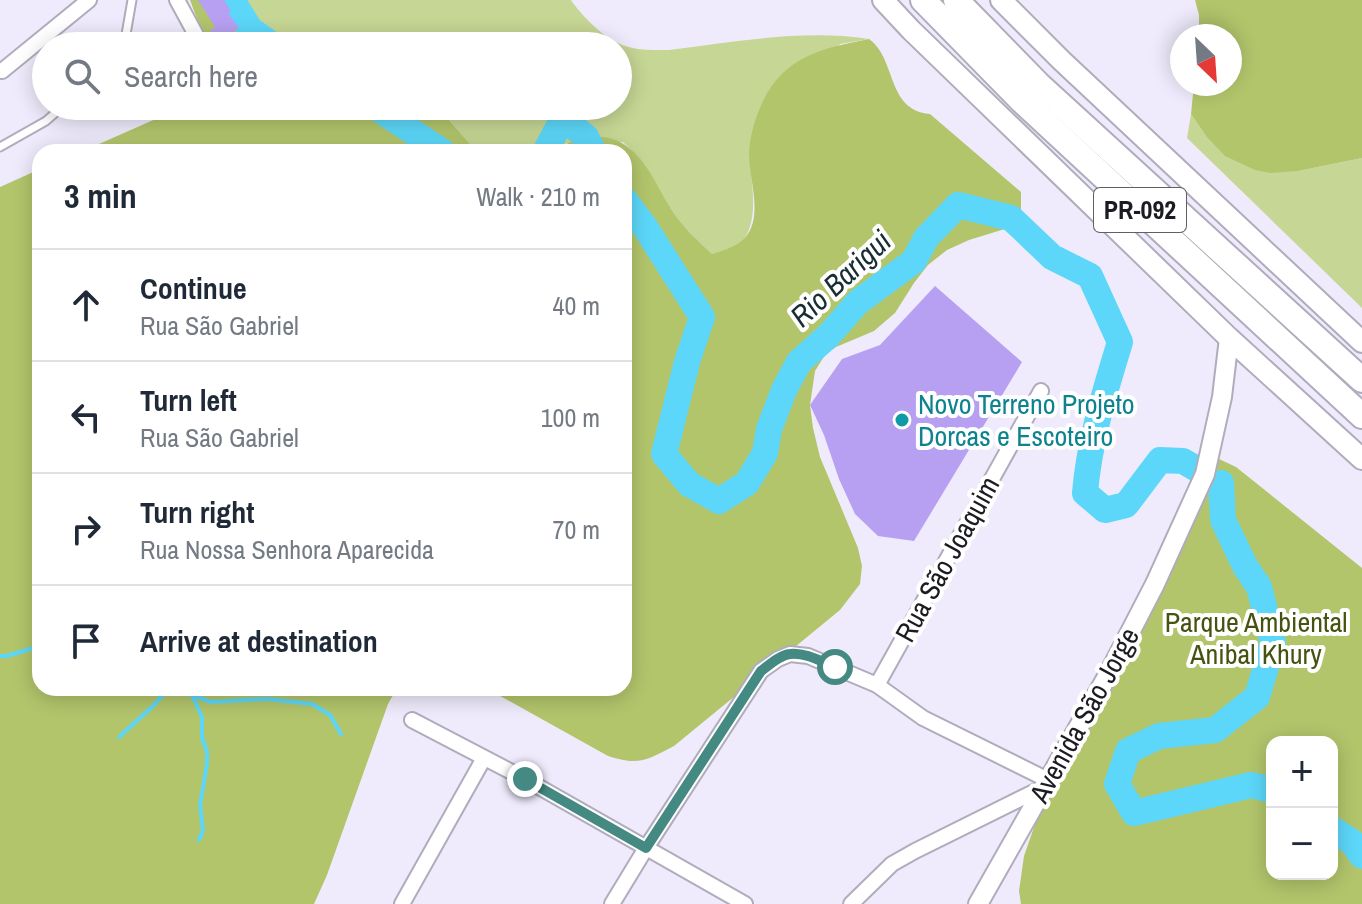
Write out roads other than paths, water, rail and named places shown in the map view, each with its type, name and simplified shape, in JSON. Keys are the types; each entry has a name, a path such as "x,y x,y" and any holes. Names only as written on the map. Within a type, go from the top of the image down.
{"main road":[{"path":"883,0 1229,338 1362,459"},
{"name":"PR-092","path":"923,0 1022,101 1362,416"},
{"name":"PR-092","path":"956,0 1038,84 1362,380"},
{"path":"1001,0 1362,342"}],"street":[{"path":"50,32 89,0"},
{"path":"177,0 194,32"},
{"path":"2,71 32,47"},
{"name":"Avenida São Jorge","path":"978,904 1108,675 1155,584 1205,474 1222,397 1229,338"},
{"name":"Rua São Joaquim","path":"877,685 1041,391"},
{"path":"612,904 761,671 790,654 808,656 877,685 923,718 1046,783"},
{"path":"412,720 525,779 745,904"},
{"path":"402,904 484,758"},
{"path":"851,904 892,864 1046,783"}],"lane":[{"path":"126,32 132,0"},
{"path":"0,147 47,120"}],"waterway":[{"name":"Rio Barigui","path":"232,0 254,32"},
{"name":"Rio Barigui","path":"395,120 431,144"},
{"name":"Rio Barigui","path":"549,144 562,120"},
{"name":"Rio Barigui","path":"565,120 590,144"},
{"name":"Rio Barigui","path":"632,210 702,317 687,362 664,454 689,484 719,501 747,483 765,453 769,429 799,362 828,336 858,302 914,261 926,238 958,205 1011,218 1052,257 1090,276 1120,342 1094,436 1085,493 1105,510 1126,505 1160,460 1183,461 1195,468"},
{"name":"Rio Barigui","path":"1221,483 1223,520 1259,587 1273,643 1257,697 1215,730 1159,736 1128,751 1117,784 1134,813 1251,785 1266,789"},
{"path":"0,656 32,648"},
{"path":"119,737 162,696"},
{"path":"192,696 202,717 202,737 207,752 200,805 203,830 199,840"},
{"path":"194,696 211,702 267,699 312,704 330,715 341,734"},
{"name":"Rio Barigui","path":"1338,833 1352,842 1362,856"}],"place":[{"name":"Novo Terreno Projeto Dorcas e Escoteiro","path":"902,420"}],"park label":[{"name":"Parque Ambiental Anibal Khury","path":"1256,638"}]}
